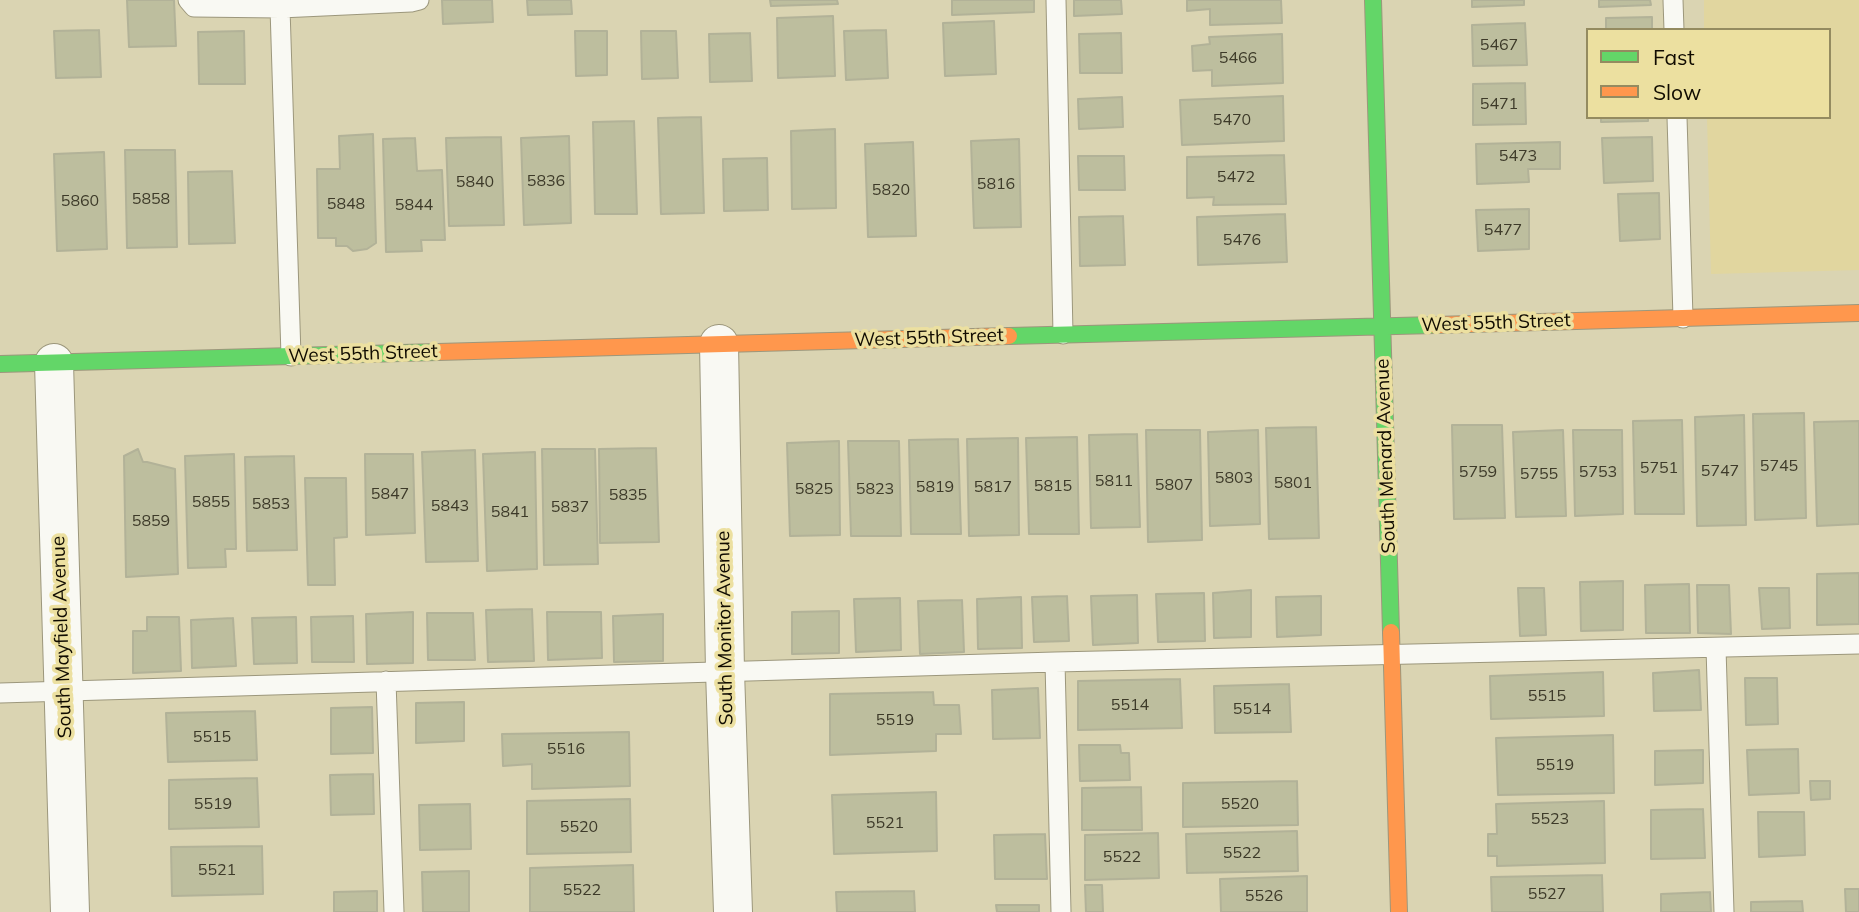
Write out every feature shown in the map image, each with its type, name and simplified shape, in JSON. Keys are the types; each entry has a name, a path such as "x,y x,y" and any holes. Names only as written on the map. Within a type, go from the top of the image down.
{"main road":[{"name":"South Menard Avenue","path":"1373,0 1399,912"},
{"name":"West 55th Street","path":"0,364 1859,313"}],"street":[{"name":"South Monitor Avenue","path":"719,344 733,912"},
{"name":"South Mayfield Avenue","path":"54,363 70,912"}],"lane":[{"path":"188,0 194,7 280,8 386,4 418,0"},
{"path":"1056,0 1063,334"},
{"path":"1673,0 1674,28"},
{"path":"280,8 291,356"},
{"path":"1677,119 1683,318"},
{"path":"0,693 1055,662 1859,644"},
{"path":"1716,648 1724,912"},
{"path":"1055,662 1061,912"},
{"path":"386,681 394,912"}],"shaded area":[{"path":"1704,0 1859,0 1859,270 1711,274 1707,119 1831,119 1831,28 1704,28"}],"building":[{"path":"127,0 174,0 176,46 129,47"},
{"path":"442,0 492,0 493,22 443,24"},
{"path":"527,0 571,0 572,14 528,15"},
{"path":"770,0 837,0 838,4 771,6"},
{"path":"952,0 1034,0 1034,12 952,15"},
{"path":"1074,0 1121,0 1122,14 1074,16"},
{"path":"1187,0 1281,0 1282,23 1210,25 1210,9 1187,11"},
{"path":"1472,0 1524,0 1524,5 1472,7"},
{"path":"1599,0 1650,0 1651,5 1599,7"},
{"path":"833,16 835,76 778,78 777,18"},
{"path":"1652,17 1652,28 1606,28 1606,18"},
{"path":"994,21 996,74 945,76 943,23"},
{"path":"1525,23 1527,65 1473,66 1472,25"},
{"path":"99,30 101,77 56,78 54,31"},
{"path":"886,30 888,78 846,80 844,31"},
{"path":"244,31 245,84 199,84 198,32"},
{"path":"575,31 607,31 607,75 576,76"},
{"path":"641,31 676,31 678,78 642,79"},
{"path":"750,33 752,81 710,82 709,34"},
{"path":"1121,33 1122,73 1080,73 1079,34"},
{"path":"1282,34 1283,83 1212,86 1212,70 1193,71 1192,46 1210,44 1209,37"},
{"path":"1525,83 1526,124 1473,125 1473,84"},
{"path":"1283,96 1284,141 1182,145 1180,100"},
{"path":"1122,97 1123,127 1079,129 1078,99"},
{"path":"701,117 704,213 661,214 658,118"},
{"path":"1601,119 1648,119 1648,121 1601,122"},
{"path":"634,121 637,214 595,214 593,122"},
{"path":"835,129 836,208 792,209 791,131"},
{"path":"373,134 376,243 367,249 353,251 347,246 336,246 336,238 318,238 317,169 340,169 339,136"},
{"path":"569,136 571,223 524,225 521,138"},
{"path":"501,137 504,225 449,226 446,138"},
{"path":"1652,137 1653,181 1604,183 1602,138"},
{"path":"415,138 417,171 442,170 445,240 421,240 422,251 386,252 383,139"},
{"path":"1019,139 1021,227 974,228 971,141"},
{"path":"913,142 916,236 868,237 865,144"},
{"path":"1560,142 1560,169 1528,169 1529,182 1477,184 1476,144"},
{"path":"125,150 175,150 177,247 127,248"},
{"path":"104,152 107,249 57,251 54,154"},
{"path":"1284,155 1286,204 1213,205 1214,197 1187,198 1187,157"},
{"path":"1078,156 1124,156 1125,190 1079,190"},
{"path":"767,158 768,210 724,211 723,159"},
{"path":"232,171 235,243 189,244 188,172"},
{"path":"1659,193 1660,239 1620,241 1618,194"},
{"path":"1529,209 1529,249 1478,251 1476,210"},
{"path":"1285,214 1287,262 1198,265 1197,217"},
{"path":"1123,216 1125,265 1080,266 1079,217"},
{"path":"1804,413 1806,518 1755,520 1753,414"},
{"path":"1744,415 1746,525 1697,526 1695,417"},
{"path":"1682,420 1684,514 1635,514 1633,421"},
{"path":"1859,421 1859,524 1817,526 1814,422"},
{"path":"1452,425 1502,425 1505,518 1454,519"},
{"path":"1316,427 1319,538 1269,539 1266,428"},
{"path":"1146,430 1200,430 1202,540 1148,542"},
{"path":"1258,430 1260,524 1210,526 1208,432"},
{"path":"1563,430 1566,516 1516,517 1513,432"},
{"path":"1573,430 1622,430 1623,514 1575,516"},
{"path":"1137,434 1140,527 1091,528 1089,435"},
{"path":"1077,437 1079,534 1029,534 1026,438"},
{"path":"1018,438 1019,535 969,536 967,439"},
{"path":"958,439 961,534 911,534 909,440"},
{"path":"839,441 840,535 790,536 787,443"},
{"path":"848,441 899,441 901,536 851,536"},
{"path":"656,448 659,542 600,543 599,449"},
{"path":"138,449 143,462 175,469 178,574 126,577 124,456"},
{"path":"542,449 595,449 598,564 544,565"},
{"path":"475,450 478,561 426,562 422,452"},
{"path":"535,452 537,569 487,571 483,454"},
{"path":"234,454 236,549 225,549 226,567 188,568 185,456"},
{"path":"365,454 413,454 415,533 366,535"},
{"path":"294,456 297,550 247,551 245,457"},
{"path":"305,478 346,478 347,537 334,538 335,585 308,585"},
{"path":"1859,573 1859,624 1817,625 1817,574"},
{"path":"1623,581 1623,630 1581,631 1580,582"},
{"path":"1689,584 1690,633 1646,633 1645,585"},
{"path":"1697,585 1729,585 1731,634 1698,633"},
{"path":"1518,588 1544,588 1546,635 1520,636"},
{"path":"1759,588 1789,588 1790,628 1762,629"},
{"path":"1251,590 1251,637 1214,638 1213,593"},
{"path":"1204,593 1205,641 1158,642 1156,594"},
{"path":"1137,595 1138,643 1093,645 1091,596"},
{"path":"1067,596 1069,641 1034,642 1032,597"},
{"path":"1321,596 1321,635 1277,637 1276,597"},
{"path":"1021,597 1022,648 978,649 977,599"},
{"path":"900,598 901,650 856,652 854,599"},
{"path":"962,600 964,652 920,654 918,601"},
{"path":"532,609 534,661 488,662 486,610"},
{"path":"839,611 839,653 792,654 792,612"},
{"path":"413,612 413,663 367,664 366,614"},
{"path":"547,612 601,612 602,658 548,660"},
{"path":"427,613 473,613 475,660 428,660"},
{"path":"663,614 663,661 614,662 613,616"},
{"path":"353,616 354,662 312,662 311,617"},
{"path":"147,617 179,617 181,671 133,673 133,631 147,631"},
{"path":"296,617 297,663 254,664 252,618"},
{"path":"233,618 236,666 192,668 191,620"},
{"path":"1699,670 1701,710 1654,711 1653,673"},
{"path":"1603,672 1604,716 1491,719 1490,676"},
{"path":"1745,678 1777,678 1778,724 1746,725"},
{"path":"1180,679 1182,728 1078,730 1078,681"},
{"path":"1289,684 1291,732 1215,733 1214,686"},
{"path":"1038,688 1040,738 993,739 992,690"},
{"path":"933,692 934,705 959,705 961,734 936,734 936,751 830,755 830,694"},
{"path":"464,702 464,741 416,743 416,703"},
{"path":"372,707 373,753 331,754 331,708"},
{"path":"255,711 257,760 168,762 166,713"},
{"path":"629,732 630,786 532,789 532,764 503,766 502,734"},
{"path":"1613,735 1614,793 1498,795 1496,738"},
{"path":"1079,745 1120,745 1121,753 1129,753 1130,780 1080,781"},
{"path":"1798,749 1799,793 1749,795 1747,750"},
{"path":"1703,750 1703,783 1655,785 1655,751"},
{"path":"373,774 374,814 331,815 330,775"},
{"path":"257,778 259,827 169,829 169,780"},
{"path":"1297,781 1298,825 1183,827 1183,783"},
{"path":"1810,781 1830,781 1830,799 1811,800"},
{"path":"1141,787 1142,830 1082,830 1082,788"},
{"path":"936,792 937,851 834,854 832,795"},
{"path":"630,799 631,852 527,854 527,801"},
{"path":"1604,801 1605,863 1497,866 1497,856 1488,856 1488,834 1497,834 1496,804"},
{"path":"470,804 471,849 420,850 419,805"},
{"path":"1703,809 1705,858 1651,859 1651,810"},
{"path":"1758,812 1804,812 1805,855 1759,857"},
{"path":"1297,831 1298,871 1187,873 1186,834"},
{"path":"1158,833 1159,878 1085,880 1085,835"},
{"path":"1045,834 1047,879 995,879 994,835"},
{"path":"262,846 263,894 172,896 171,847"},
{"path":"633,865 634,912 530,912 530,868"},
{"path":"469,871 469,912 423,912 422,872"},
{"path":"1602,875 1603,912 1492,912 1491,877"},
{"path":"1307,876 1307,912 1221,912 1220,879"},
{"path":"1085,885 1102,885 1103,912 1086,912"},
{"path":"1845,889 1859,889 1859,912 1846,912"},
{"path":"377,891 377,912 334,912 334,892"},
{"path":"914,891 915,912 837,912 836,892"},
{"path":"1710,892 1711,912 1661,912 1661,894"},
{"path":"1802,901 1803,912 1751,912 1751,902"},
{"path":"996,905 1039,905 1039,912 997,912"}],"traffic: fast":[{"path":"1373,0 1391,632"},
{"path":"1009,336 1435,325"},
{"path":"0,364 438,352"}],"traffic: slow":[{"path":"1435,325 1859,313"},
{"path":"438,352 1009,336"},
{"path":"1391,632 1399,912"}]}
